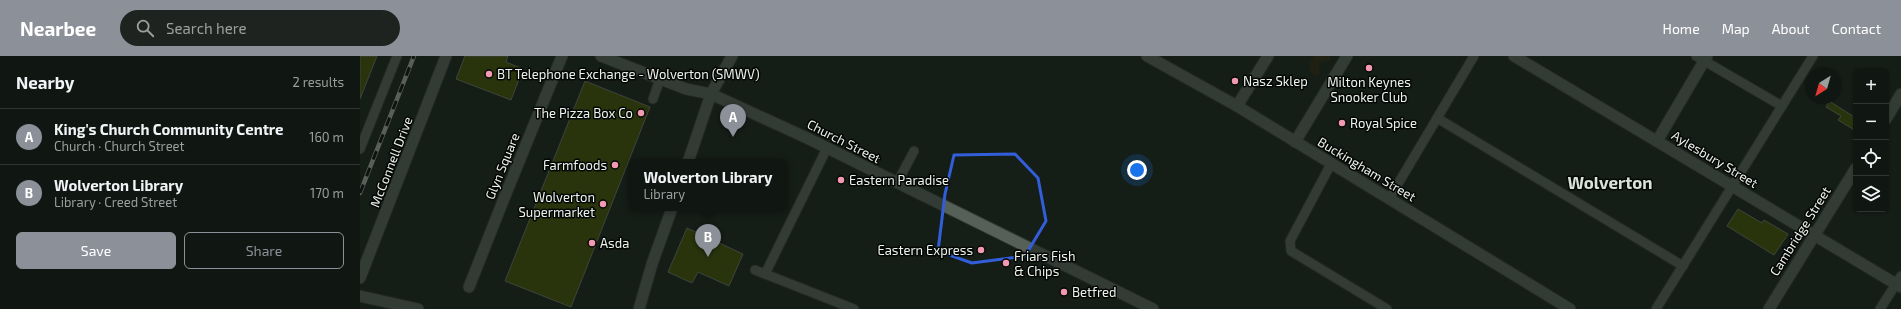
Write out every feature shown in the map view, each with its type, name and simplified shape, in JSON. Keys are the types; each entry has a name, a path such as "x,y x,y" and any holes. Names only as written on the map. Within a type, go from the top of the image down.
{"street":[{"name":"McConnell Drive","path":"360,278 446,56"},
{"name":"Glyn Square","path":"469,287 562,56"},
{"path":"689,159 711,94 732,56"},
{"path":"1237,106 1268,56"},
{"path":"1295,142 1347,56"},
{"name":"Aylesbury Street","path":"1514,56 1814,235 1899,282"},
{"name":"Church Street","path":"605,57 686,89 711,94 827,148 1137,305 1153,309"},
{"name":"Buckingham Street","path":"1151,57 1237,106 1570,309"},
{"path":"1657,141 1703,58"},
{"path":"1889,113 1901,94"},
{"name":"Cambridge Street","path":"1768,309 1853,173"},
{"path":"639,309 652,264 671,211"},
{"path":"360,296 418,309"}],"lane":[{"path":"360,149 397,56"},
{"path":"1388,199 1474,56"},
{"path":"1656,309 1813,56"},
{"path":"1703,58 1782,106"},
{"path":"653,99 660,78"},
{"path":"1437,118 1683,266"},
{"path":"765,274 827,148"},
{"path":"897,183 914,151"},
{"path":"1331,164 1290,241 1291,251 1387,309"},
{"path":"755,270 854,309"},
{"path":"1880,309 1899,282"}],"highlighted area":[{"path":"1015,154 1038,178 1046,221 1025,256 972,263 938,251 945,194 954,155"}],"shaded area":[{"path":"1314,56 1330,56 1331,60 1320,63 1318,67 1321,72 1315,77 1310,71 1309,64"}],"building":[{"path":"360,56 377,56 360,99"},
{"name":"BT Telephone Exchange - Wolverton (SMWV)","path":"465,56 508,56 506,62 523,69 511,100 456,79"},
{"path":"585,81 650,107 571,307 505,281"},
{"path":"1828,104 1834,104 1853,116 1853,129 1838,120 1841,116 1826,107"},
{"path":"1738,209 1762,223 1764,220 1788,234 1774,255 1727,226"},
{"path":"687,228 743,254 729,286 698,272 692,283 668,272"}],"railway":[{"path":"360,193 414,56"}],"place":[{"name":"Milton Keynes Snooker Club","path":"1369,68"},
{"name":"BT Telephone Exchange - Wolverton (SMWV)","path":"489,74"},
{"name":"Nasz Sklep","path":"1235,81"},
{"name":"The Pizza Box Co","path":"641,113"},
{"name":"Royal Spice","path":"1342,123"},
{"name":"King's Church Community Centre","path":"733,137"},
{"name":"Farmfoods","path":"615,165"},
{"name":"Eastern Paradise","path":"841,180"},
{"name":"Wolverton Supermarket","path":"603,204"},
{"name":"Asda","path":"592,243"},
{"name":"Eastern Express","path":"981,250"},
{"name":"Wolverton Library","path":"708,257"},
{"name":"Friars Fish & Chips","path":"1006,263"},
{"name":"Betfred","path":"1064,292"}],"district":[{"name":"Wolverton","path":"1610,183"}]}
